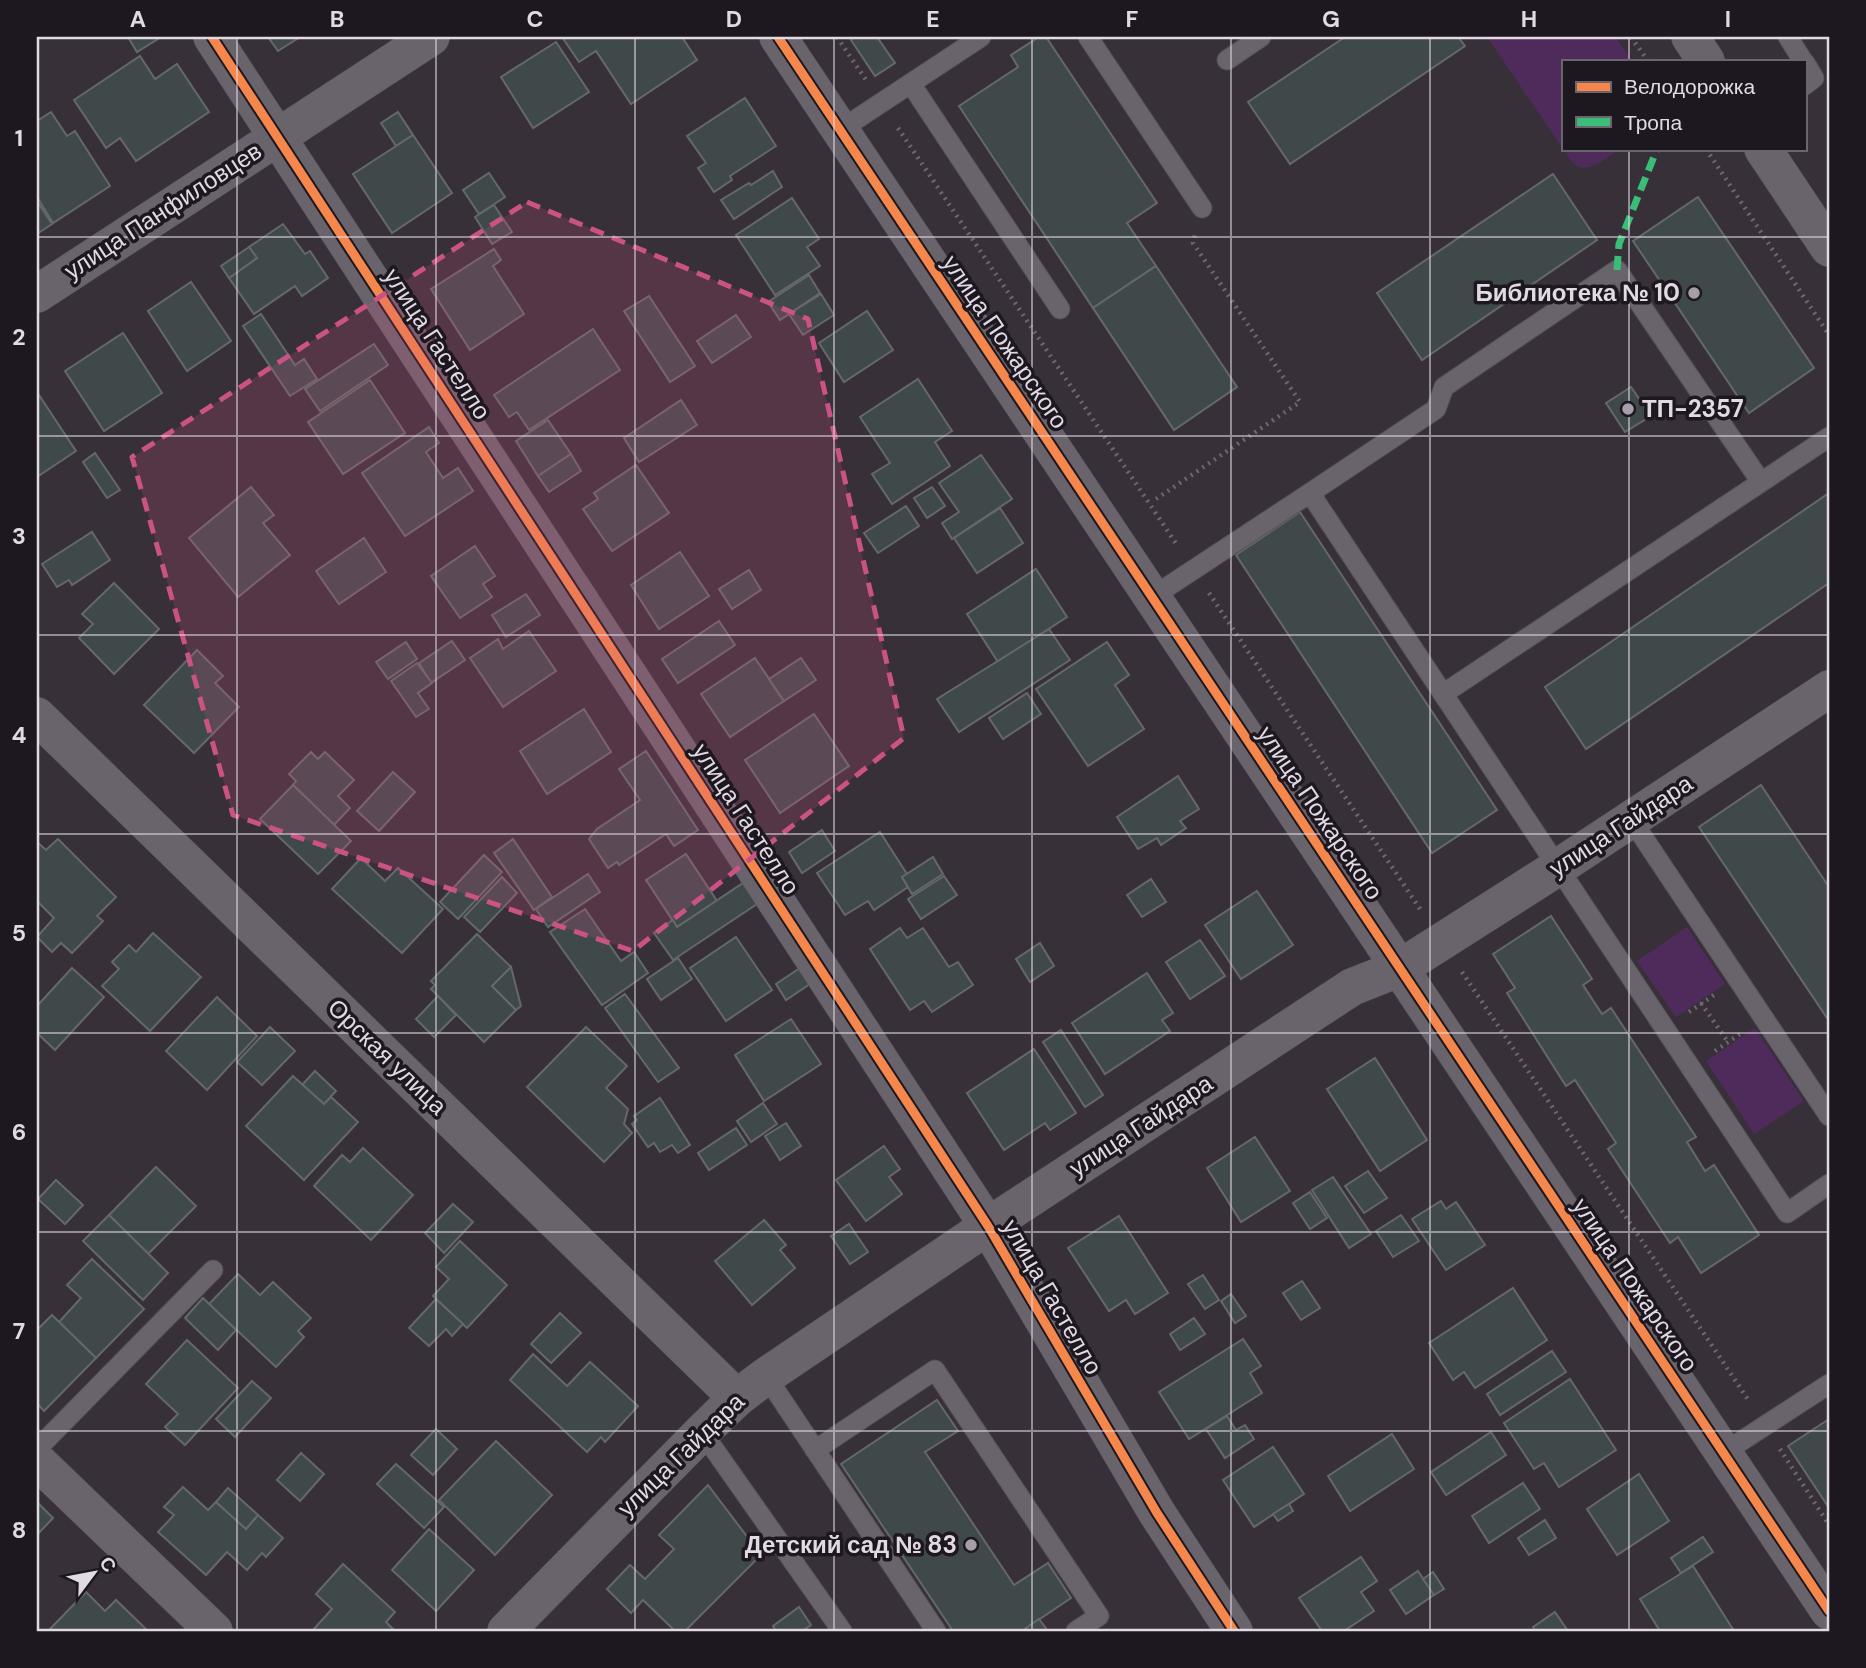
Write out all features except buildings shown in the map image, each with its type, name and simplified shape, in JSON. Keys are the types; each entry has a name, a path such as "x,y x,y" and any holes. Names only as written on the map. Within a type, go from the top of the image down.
{"street":[{"name":"улица Гастелло","path":"212,37 988,1226 1157,1513 1234,1631"},
{"name":"улица Панфиловцев","path":"37,294 431,37"},
{"name":"улица Пожарского","path":"778,37 1829,1611"},
{"path":"1690,37 1705,60"},
{"path":"1764,150 1829,248"},
{"name":"улица Гайдара","path":"506,1631 702,1432 737,1398 765,1376 1352,987 1400,968 1442,942 1829,689"},
{"name":"Орская улица","path":"37,716 737,1398"},
{"path":"37,1461 214,1631"}],"lane":[{"path":"840,130 981,37"},
{"path":"1088,37 1202,208"},
{"path":"1227,60 1261,37"},
{"path":"1788,37 1803,60"},
{"path":"1806,65 1814,78 1806,84"},
{"path":"911,84 1060,309"},
{"path":"1152,597 1436,409 1444,387 1618,270 1761,482"},
{"path":"1443,694 1829,437"},
{"path":"1310,493 1787,1213 1829,1184"},
{"path":"1631,819 1829,1116"},
{"path":"37,1449 213,1270"},
{"path":"815,1450 935,1370 1099,1616 1076,1631"},
{"path":"765,1376 936,1631"},
{"path":"1723,1453 1829,1384"},
{"path":"702,1432 842,1631"}],"path":[{"path":"837,37 1829,1525"},
{"path":"1631,37 1647,60"},
{"path":"1707,150 1829,335"},
{"path":"1156,499 1300,402 1193,243 1202,208"},
{"path":"1664,1028 1738,979"},
{"path":"1701,1003 1728,1042"},
{"path":"1690,1068 1764,1018"}],"highlighted area":[{"path":"527,202 808,319 904,738 633,951 233,815 132,457"}],"shaded area":[{"path":"1487,37 1615,37 1631,60 1562,60 1562,148"},
{"path":"1564,150 1618,150 1591,167 1579,167"},
{"path":"1687,927 1725,984 1676,1017 1637,961"},
{"path":"1755,1028 1804,1101 1754,1134 1706,1061"}],"marked path":[{"path":"1617,270 1619,244 1657,150"}],"cycle path":[{"path":"212,37 988,1226 1157,1513 1234,1631"},
{"path":"778,37 1829,1611"}],"place":[{"name":"Библиотека № 10","path":"1694,293"},
{"name":"ТП-2357","path":"1628,409"},
{"name":"Детский сад № 83","path":"971,1545"}]}
